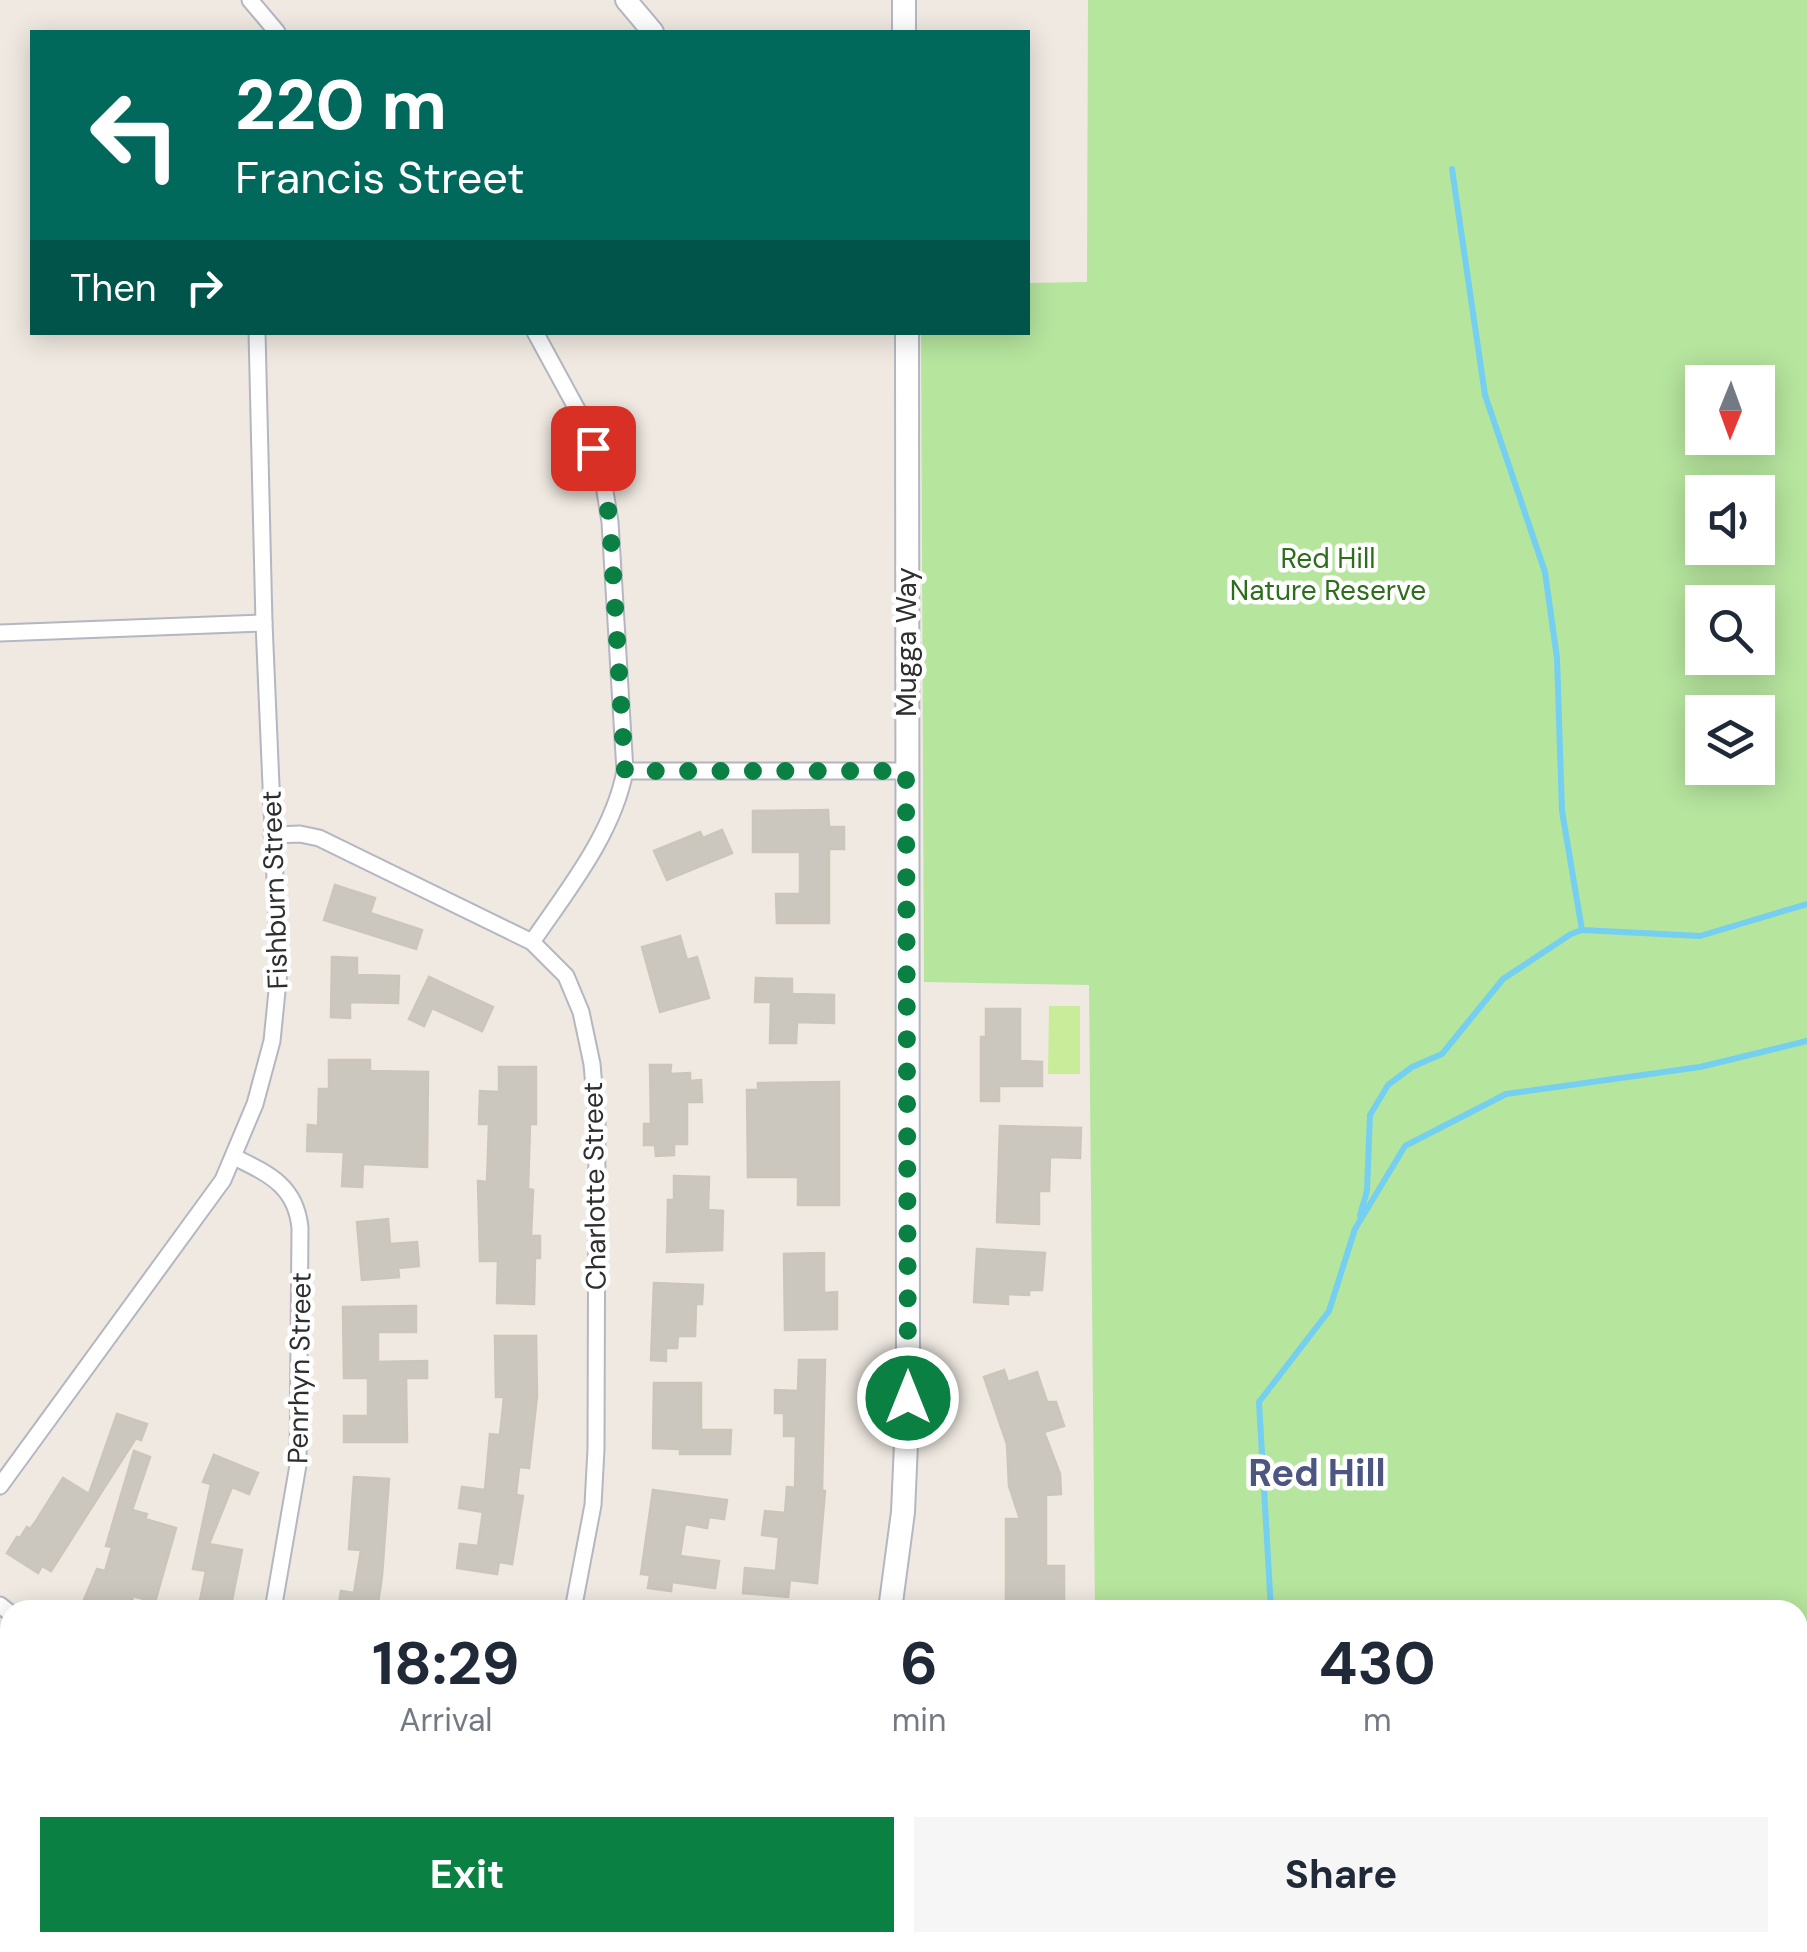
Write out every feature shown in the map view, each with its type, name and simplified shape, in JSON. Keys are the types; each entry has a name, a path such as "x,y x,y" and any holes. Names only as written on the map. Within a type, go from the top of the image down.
{"main road":[{"path":"904,0 904,30"},
{"name":"Mugga Way","path":"891,1600 903,1512 908,1398 906,335"}],"street":[{"path":"250,0 275,30"},
{"path":"626,0 651,30"},
{"name":"Fishburn Street","path":"0,1486 202,1213 234,1157 266,1071 280,972 264,623 257,335"},
{"path":"532,942 574,882 598,838 625,771 610,522 602,473 585,424 536,335"},
{"path":"0,633 264,623"},
{"path":"625,771 906,771"},
{"name":"Charlotte Street","path":"272,835 319,838 532,942 566,976 581,1012 598,1122 596,1449 593,1505 574,1600"},
{"name":"Penrhyn Street","path":"234,1157 282,1184 296,1203 300,1228 298,1465 274,1600"}],"green space":[{"name":"Red Hill Nature Reserve","path":"1088,0 1807,0 1807,1600 1095,1600 1089,985 924,982 921,335 1030,335 1030,283 1087,282"},
{"path":"1049,1006 1080,1006 1080,1074 1048,1074"}],"building":[{"path":"828,810 829,827 844,827 844,849 829,849 829,923 777,923 776,894 800,894 800,852 753,852 753,811"},
{"path":"722,830 732,853 667,880 654,851 700,832 703,838"},
{"path":"335,885 375,898 370,913 422,930 416,949 324,920"},
{"path":"680,936 687,960 697,957 709,998 660,1012 642,947"},
{"path":"332,957 357,958 357,975 399,976 398,1003 350,1002 350,1018 331,1017"},
{"path":"429,977 493,1007 482,1031 432,1008 424,1026 409,1019"},
{"path":"756,978 792,979 792,994 834,995 834,1023 797,1022 796,1043 770,1043 771,1002 755,1002"},
{"path":"986,1009 1020,1009 1020,1061 1042,1062 1042,1086 999,1086 999,1101 981,1101 981,1037 986,1037"},
{"path":"329,1060 370,1060 370,1071 428,1072 427,1167 363,1164 362,1187 342,1186 344,1152 307,1151 308,1125 318,1126 319,1089 329,1089"},
{"path":"650,1065 671,1065 670,1074 690,1073 690,1081 701,1080 702,1102 687,1102 687,1144 674,1144 674,1155 656,1156 655,1145 644,1145 644,1124 651,1124"},
{"path":"499,1067 536,1067 536,1124 530,1124 528,1189 533,1190 531,1236 540,1236 540,1258 535,1258 534,1304 497,1303 498,1261 480,1261 478,1181 487,1182 489,1124 479,1124 480,1091 499,1092"},
{"path":"839,1082 839,1205 798,1205 798,1177 748,1177 747,1090 758,1090 758,1083"},
{"path":"1000,1126 1081,1128 1080,1158 1050,1157 1049,1191 1039,1191 1039,1224 997,1222"},
{"path":"674,1176 709,1177 708,1210 723,1211 722,1250 667,1252 668,1200 674,1200"},
{"path":"388,1219 390,1244 417,1242 419,1266 398,1268 399,1277 362,1280 357,1222"},
{"path":"977,1249 1045,1253 1042,1290 1029,1290 1029,1295 1008,1294 1008,1304 974,1302"},
{"path":"824,1253 824,1293 837,1292 837,1329 785,1330 784,1254"},
{"path":"654,1283 703,1285 702,1304 696,1304 695,1336 678,1336 677,1348 666,1348 666,1361 651,1360"},
{"path":"416,1306 416,1332 378,1332 378,1362 427,1361 427,1378 406,1378 407,1442 344,1442 344,1416 368,1416 368,1378 344,1378 343,1307"},
{"path":"495,1336 536,1336 537,1396 529,1468 519,1467 516,1495 523,1496 512,1564 499,1562 497,1574 457,1568 460,1544 478,1546 483,1512 459,1508 462,1487 485,1490 490,1434 500,1435 504,1397 496,1397"},
{"path":"799,1360 825,1360 825,1491 817,1583 790,1580 788,1597 743,1593 745,1568 776,1571 779,1537 762,1535 765,1511 785,1513 787,1487 795,1488 796,1436 784,1436 784,1413 775,1413 775,1390 798,1391"},
{"path":"1004,1370 1008,1382 1037,1372 1047,1402 1056,1402 1064,1426 1044,1432 1060,1474 1061,1494 1046,1495 1046,1566 1064,1566 1064,1600 1006,1600 1006,1519 1020,1519 1009,1486 1007,1444 984,1377"},
{"path":"654,1383 701,1383 701,1430 731,1430 730,1454 680,1454 680,1449 653,1448"},
{"path":"117,1414 147,1424 141,1440 136,1438 51,1571 42,1566 38,1573 7,1553 17,1537 36,1521 63,1478 89,1494"},
{"path":"134,1451 150,1457 132,1510 147,1514 145,1519 176,1528 156,1600 133,1596 132,1600 84,1600 97,1569 105,1571 112,1547 106,1546"},
{"path":"214,1455 258,1473 249,1494 232,1487 209,1544 242,1550 232,1600 200,1600 206,1571 193,1569 211,1484 203,1482"},
{"path":"354,1477 389,1479 378,1600 340,1600 341,1591 354,1593 361,1550 349,1549"},
{"path":"653,1490 727,1500 724,1519 709,1517 707,1528 685,1524 680,1556 719,1561 715,1588 672,1582 671,1591 648,1588 650,1575 641,1574"}],"waterway":[{"path":"1452,169 1485,395 1545,572 1557,658 1562,811 1582,930"},
{"path":"1360,1215 1367,1191 1370,1115 1388,1085 1412,1067 1442,1054 1503,979 1582,930 1700,936 1807,904"},
{"path":"1270,1600 1259,1402 1329,1311 1355,1229 1405,1146 1506,1094 1700,1067 1807,1041"}],"district":[{"name":"Red Hill","path":"1317,1473"}],"route":[{"path":"593,448 602,473 610,522 625,771 906,771 908,1398"}]}
